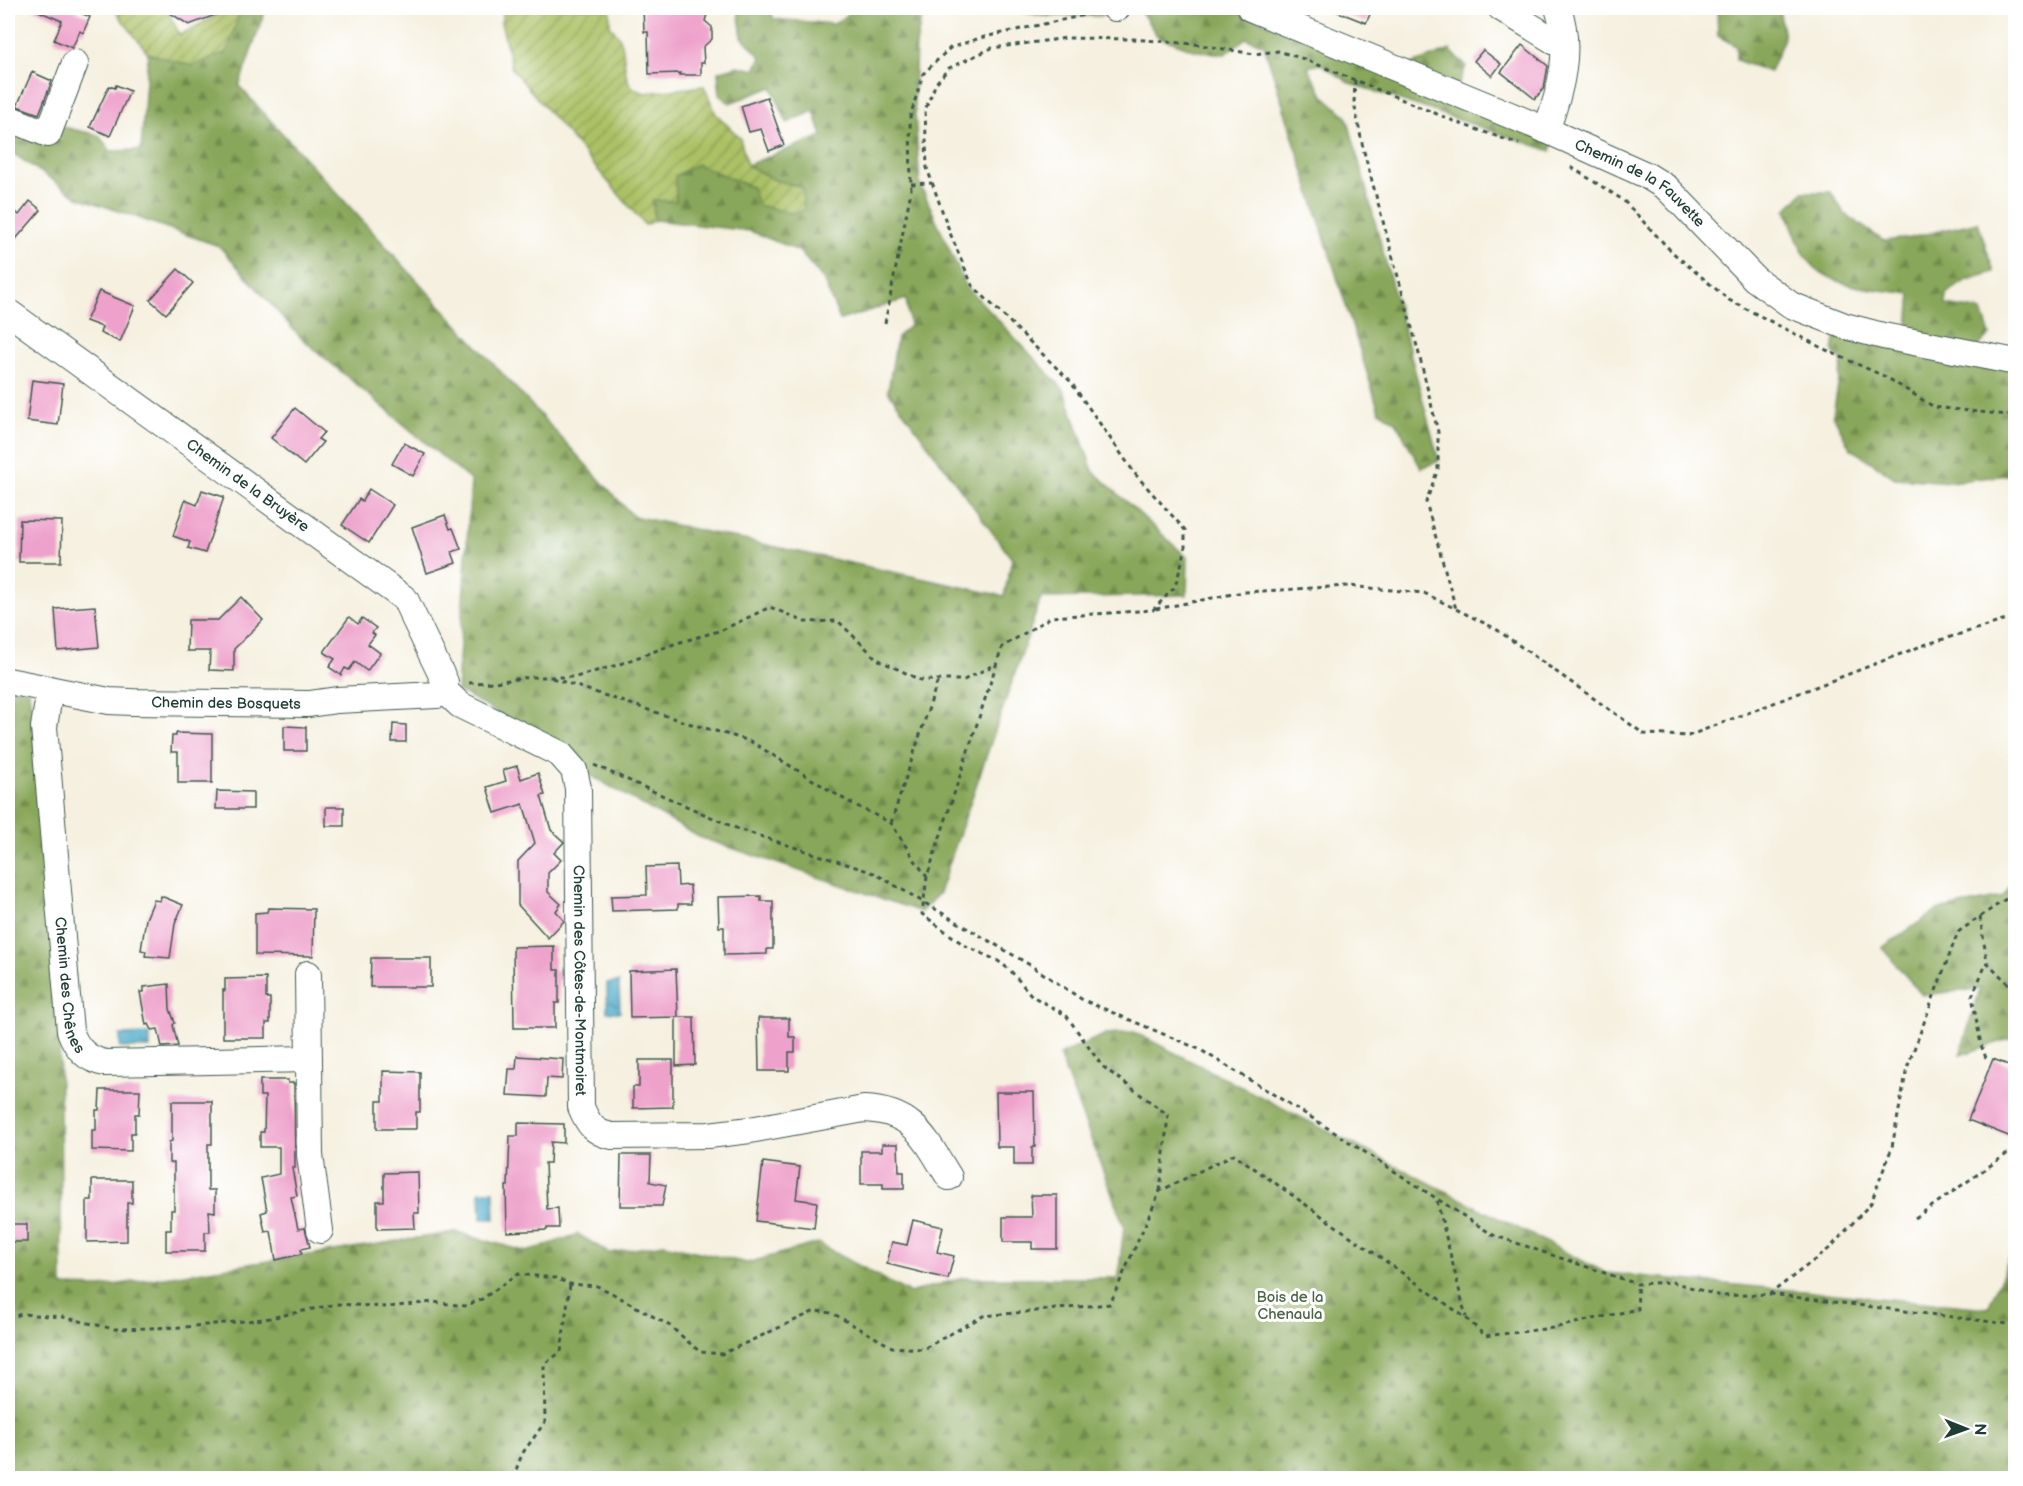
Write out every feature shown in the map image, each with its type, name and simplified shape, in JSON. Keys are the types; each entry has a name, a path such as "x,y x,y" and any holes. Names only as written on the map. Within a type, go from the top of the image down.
{"street":[{"name":"Chemin de la Fauvette","path":"1250,8 1546,130 1646,176 1667,188 1755,279 1791,305 1845,326 1874,334 2016,362"},
{"path":"1500,8 1564,46"},
{"path":"1546,130 1564,66 1562,19 1558,8"},
{"path":"8,118 48,134 75,63"},
{"name":"Chemin de la Bruyère","path":"8,312 405,599 445,682 445,691"},
{"name":"Chemin des Bosquets","path":"8,681 109,701 309,704 337,700 437,695 445,691"},
{"name":"Chemin des Chênes","path":"50,689 44,727 70,1031 75,1044 92,1060 105,1063 309,1059"},
{"path":"445,691 459,705 560,754 574,770"},
{"name":"Chemin des Côtes-de-Montmoiret","path":"574,770 578,788 581,1107 592,1128 600,1134 612,1136 709,1135 750,1130 864,1109 877,1109 903,1118 922,1135 949,1177"},
{"path":"308,974 310,1155 320,1230"}],"path":[{"path":"885,322 911,184 910,117 923,74 950,48 980,38 1116,8"},
{"path":"1153,610 1175,587 1185,551 1185,530 1136,475 1070,381 972,285 927,168 925,110 936,83 949,68 992,48 1067,38 1114,38 1194,44 1254,54 1278,51 1522,146"},
{"path":"1354,80 1354,102 1362,148 1418,350 1438,432 1438,470 1426,502 1456,609"},
{"path":"1571,167 1623,200 1672,252 1729,300 1830,352 1886,377 1934,407 2016,416"},
{"path":"911,184 932,183"},
{"path":"8,1319 21,1314 63,1317 114,1329 185,1327 265,1319 338,1304 387,1307 433,1302 465,1306 482,1299 518,1274 555,1278 570,1284 597,1287 610,1292 670,1326 700,1352 722,1354 815,1311 832,1314 892,1347 923,1350 983,1316 1110,1304 1160,1191 1168,1115 1102,1066 1066,1015 1032,996 1010,970 998,961 964,945 922,914 927,877 1002,647 1051,617 1153,610 1243,592 1349,586 1424,593 1496,629 1644,734 1688,736 1923,645 2016,617"},
{"path":"445,691 470,682 576,676 617,665 674,644 722,630 770,607 805,622 838,621 877,659 920,680 964,680 996,664"},
{"path":"549,677 750,741 848,801 891,823 927,877"},
{"path":"891,823 938,680"},
{"path":"574,770 594,765 738,829 874,873 1030,965 1083,1000 1199,1049 1309,1116 1493,1235 1637,1284 1672,1282 1721,1296 1770,1294 2016,1325"},
{"path":"1770,1294 1830,1248 1870,1203 1892,1147 1907,1068 1958,932 2016,892"},
{"path":"1980,917 1987,963 1972,996 1981,1045 1986,1058"},
{"path":"1987,963 2016,992"},
{"path":"1915,1218 2011,1151"},
{"path":"1160,1191 1234,1154 1466,1318 1485,1336 1553,1328 1638,1309 1637,1284"},
{"path":"1437,1199 1466,1318"},
{"path":"513,1479 522,1454 545,1422 544,1365 561,1352 570,1284"}],"green space":[{"path":"113,8 162,8 167,10 180,35 221,13 224,8 241,8 227,52 192,66 148,53"},
{"path":"241,8 266,8 239,86 633,516 1004,596 1012,559 888,391 897,337 910,326 906,299 840,320 823,279 799,251 750,231 655,220 652,200 676,201 675,176 697,164 753,188 802,187 774,180 747,165 822,136 814,111 787,123 772,87 730,103 720,96 718,72 738,66 755,70 761,57 742,37 738,8 770,8 774,19 834,24 856,8 923,8 916,45 914,100 920,184 966,286 1064,390 1093,471 1188,558 1187,595 1041,598 939,893 921,912 699,837 593,777 564,750 457,690 471,481 301,338 219,246 78,197 8,150 8,99 20,117 98,135 111,151 141,150 148,53 193,66 234,24"},
{"path":"505,8 610,8 610,26 622,45 625,70 630,84 645,93 704,86 716,114 740,138 747,165 774,180 802,187 804,210 792,213 758,205 752,187 697,164 675,176 676,201 652,200 655,220 645,225 512,69 501,22"},
{"path":"999,8 1229,8 1390,72 1450,50 1466,66 1454,97 1553,137 1551,151 1350,83 1321,64 1308,67 1323,95 1347,117 1439,461 1421,468 1396,422 1379,411 1264,45 1246,38 1225,54 1197,51 1158,37 1140,10 1099,16 1045,16"},
{"path":"1717,8 1779,8 1784,38 1770,72 1736,60 1736,46 1718,36"},
{"path":"1803,192 1831,192 1845,214 1884,241 1910,238 1978,222 1994,272 1967,280 1946,294 1946,305 1982,311 1990,335 1972,352 2015,368 2015,474 1951,482 1895,478 1850,448 1833,415 1842,362 1833,352 1836,333 1884,347 1908,328 1911,294 1866,288 1837,281 1813,265 1801,248 1786,210"},
{"name":"Bois de la Chenaula","path":"8,686 29,691 48,848 59,1006 62,1286 101,1287 456,1232 527,1252 578,1234 609,1253 664,1244 747,1263 818,1243 909,1293 962,1278 1118,1278 1124,1226 1059,1055 1106,1034 1134,1032 1606,1273 1988,1308 2015,1245 2015,1478 8,1478"},
{"path":"2015,879 2015,1037 1960,1055 1980,989 1922,995 1882,948 1937,910 2003,897"}],"water":[{"path":"619,982 620,1012 607,1012 607,983"},
{"path":"150,1034 150,1048 120,1048 120,1035"},
{"path":"480,1191 494,1191 495,1219 481,1219"}],"building":[{"path":"31,8 69,8 90,17 83,33 80,31 72,48 54,40 62,21"},
{"path":"162,8 231,8 231,9 189,25"},
{"path":"643,8 709,8 705,21 712,27 712,39 703,47 704,63 701,63 701,75 649,74 648,32 644,32"},
{"path":"1328,8 1373,8 1366,23"},
{"path":"1522,45 1548,66 1544,88 1535,99 1501,72"},
{"path":"1483,50 1501,64 1492,76 1474,61"},
{"path":"32,72 52,81 39,114 17,106"},
{"path":"116,85 130,91 110,136 90,127 109,86 115,88"},
{"path":"767,97 784,145 769,151 761,129 749,132 741,106"},
{"path":"30,201 41,210 16,239 8,232 8,205 19,215"},
{"path":"178,269 193,283 166,314 150,300"},
{"path":"99,291 135,306 120,342 100,333 102,327 86,321"},
{"path":"32,380 63,384 58,425 27,421"},
{"path":"295,408 324,432 318,439 323,442 304,465 271,438"},
{"path":"404,443 425,454 413,476 392,464"},
{"path":"369,489 393,505 369,543 342,525 359,499 362,501"},
{"path":"202,490 224,497 205,553 188,548 190,542 173,536 185,500 197,505"},
{"path":"445,515 461,549 452,552 456,563 427,573 412,527"},
{"path":"20,520 62,521 61,562 19,562"},
{"path":"241,597 263,620 234,649 234,671 209,670 210,651 187,651 188,620 218,620"},
{"path":"95,606 99,647 58,651 55,609"},
{"path":"349,617 358,624 362,618 376,628 372,633 375,635 368,644 380,653 367,671 355,662 349,670 345,668 341,675 329,667 335,659 324,652"},
{"path":"393,724 406,725 406,742 392,742"},
{"path":"284,726 306,727 306,751 284,751"},
{"path":"176,733 212,734 212,783 178,783 178,752 171,752 172,736 176,736"},
{"path":"517,766 521,779 538,773 545,795 541,796 551,830 564,842 554,853 561,860 548,873 548,892 561,904 556,911 564,921 548,938 518,905 518,861 535,843 523,804 495,813 487,787 506,781 503,770"},
{"path":"217,791 253,792 253,809 216,809"},
{"path":"326,807 344,807 344,826 326,826"},
{"path":"677,866 678,886 690,885 691,904 678,904 678,909 612,911 611,896 647,895 646,867"},
{"path":"161,896 183,905 175,924 170,958 145,956 146,951 141,950 146,919 154,900 160,901"},
{"path":"761,896 761,901 773,901 773,949 767,949 767,954 724,955 724,927 719,927 718,897"},
{"path":"268,908 314,909 313,956 255,955 255,913 267,912"},
{"path":"554,946 554,970 559,970 559,1003 555,1003 555,1028 514,1028 513,947"},
{"path":"371,958 431,958 431,987 370,987"},
{"path":"676,969 678,1017 630,1018 629,971"},
{"path":"266,978 266,998 270,998 270,1023 266,1023 266,1038 223,1038 225,979"},
{"path":"169,984 170,1009 175,1023 173,1025 178,1046 162,1047 158,1029 152,1030 149,1024 146,1025 140,992 144,992 144,987"},
{"path":"676,1017 694,1017 695,1065 676,1066"},
{"path":"758,1018 789,1018 789,1037 795,1037 795,1052 789,1052 789,1071 759,1071"},
{"path":"517,1056 563,1059 562,1079 547,1078 546,1097 507,1095 509,1069 516,1069"},
{"path":"1993,1059 2016,1068 2016,1125 2011,1137 1968,1120"},
{"path":"639,1060 673,1060 673,1107 633,1108 633,1087 639,1087"},
{"path":"383,1071 420,1072 420,1112 416,1112 416,1129 377,1129 377,1101 383,1101"},
{"path":"260,1080 288,1080 288,1083 294,1083 295,1168 292,1168 297,1196 291,1197 298,1229 305,1228 310,1247 301,1249 302,1254 276,1260 271,1231 265,1232 261,1213 267,1211 261,1178 279,1174 279,1147 260,1147 260,1132 264,1132 265,1096 260,1096"},
{"path":"100,1090 140,1090 139,1114 135,1114 135,1133 131,1133 131,1151 92,1150 92,1130 96,1130 96,1110 99,1110"},
{"path":"996,1092 1034,1092 1035,1147 1032,1147 1032,1165 1014,1165 1014,1147 997,1147"},
{"path":"172,1101 212,1101 212,1144 208,1144 208,1190 215,1190 215,1212 209,1211 210,1232 205,1232 205,1251 166,1251 166,1230 171,1230 171,1210 174,1210 174,1163 169,1163 169,1142 172,1141"},
{"path":"518,1123 564,1124 564,1143 551,1142 550,1163 545,1163 547,1209 558,1208 559,1228 507,1232 506,1186 508,1186 510,1136 518,1136"},
{"path":"882,1144 898,1144 899,1172 904,1172 904,1189 883,1189 883,1184 861,1184 861,1151 882,1151"},
{"path":"621,1155 651,1155 650,1182 666,1185 662,1206 620,1206"},
{"path":"763,1162 800,1167 796,1199 817,1202 814,1228 756,1221"},
{"path":"418,1172 419,1213 414,1213 415,1228 377,1229 377,1201 384,1201 384,1173"},
{"path":"92,1180 132,1180 132,1203 127,1203 127,1241 87,1242 87,1200 92,1200"},
{"path":"1031,1195 1057,1195 1057,1249 1032,1249 1032,1242 1003,1242 1003,1217 1032,1217"},
{"path":"913,1220 943,1227 937,1252 954,1256 948,1279 887,1264 892,1242 907,1245"},
{"path":"8,1224 27,1224 27,1242 8,1242"}]}
